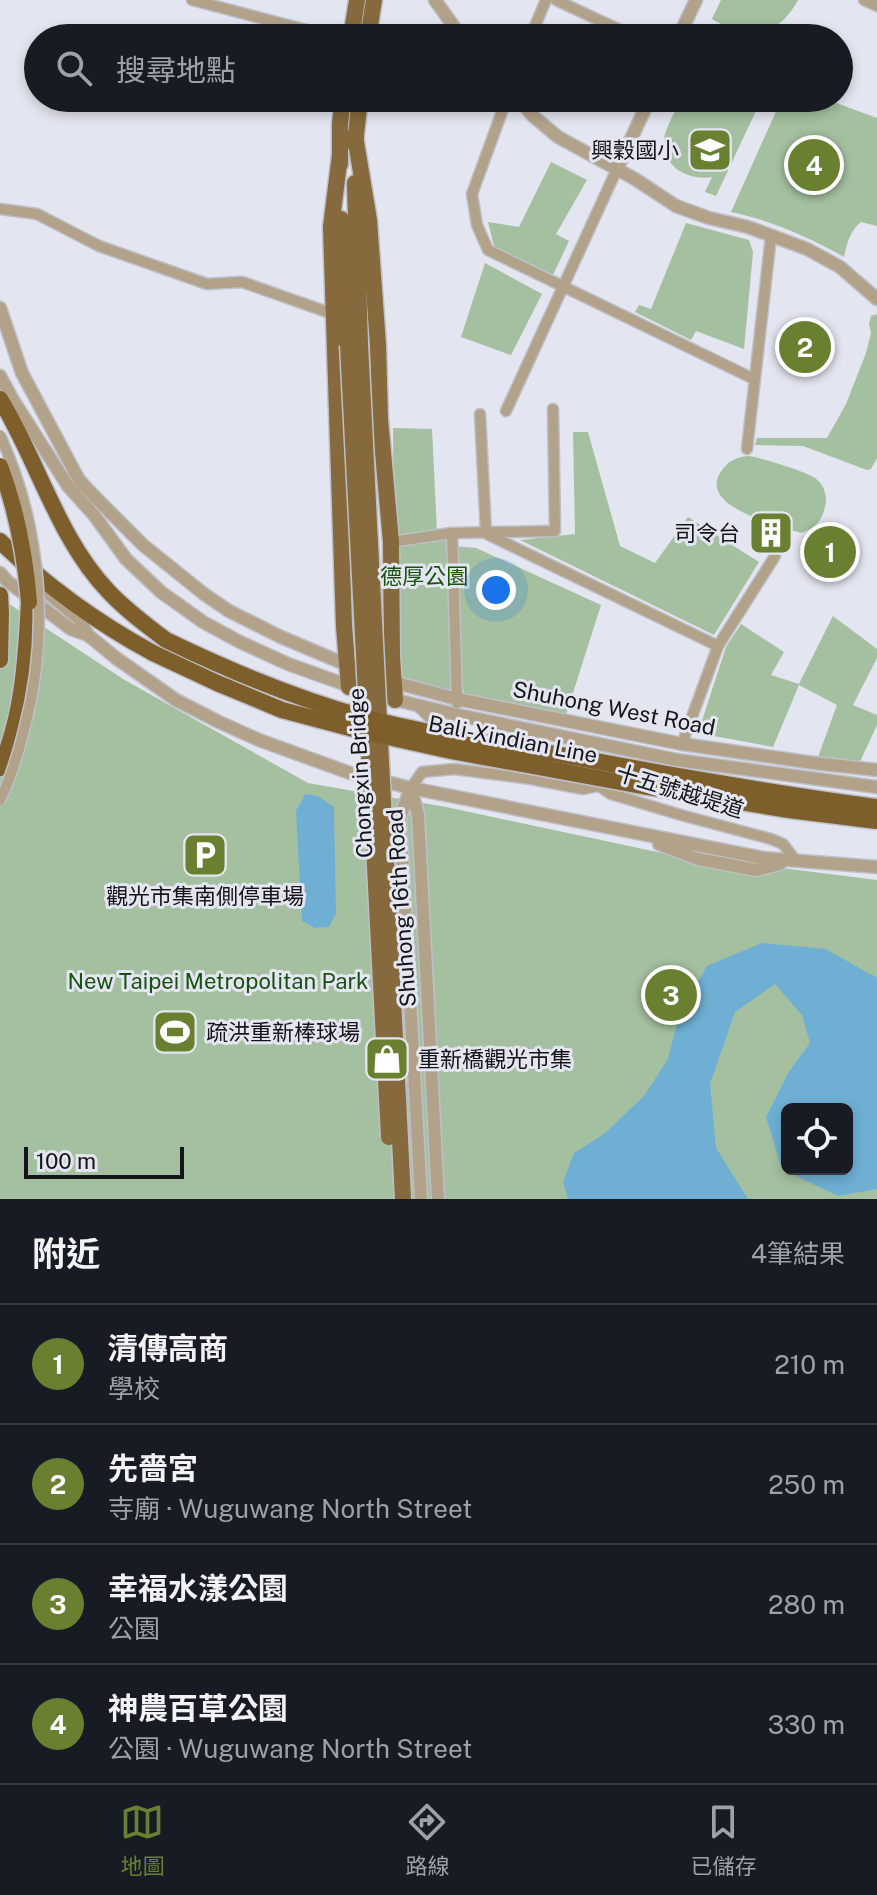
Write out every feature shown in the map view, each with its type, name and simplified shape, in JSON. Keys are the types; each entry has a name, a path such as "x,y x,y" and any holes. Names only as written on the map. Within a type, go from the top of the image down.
{"highway":[{"name":"Bali-Xindian Line","path":"0,399 61,521 84,561 107,591 166,640 220,666 290,695 364,717 446,735 877,807"},
{"path":"0,466 17,518 29,602 26,660 19,707 0,768"},
{"name":"Bali-Xindian Line","path":"0,542 84,613 153,653 282,710 451,751 647,787 877,821"},
{"path":"0,595 0,660"}],"main road":[{"path":"353,24 357,0"},
{"path":"370,24 374,0"},
{"path":"342,112 331,227 344,626 349,687"},
{"path":"354,345 355,136 358,112"},
{"path":"355,136 369,220 378,345 380,419 391,542 395,700"},
{"path":"340,155 354,345"},
{"name":"Chongxin Bridge","path":"354,345 392,1199"},
{"name":"Chongxin Bridge","path":"354,345 403,1199"}],"street":[{"path":"192,0 284,24"},
{"path":"435,0 452,24"},
{"path":"536,24 546,0"},
{"path":"556,0 607,24"},
{"path":"685,24 696,0"},
{"path":"864,0 877,6"},
{"path":"502,112 472,194 477,225 488,250 754,379"},
{"path":"530,112 558,137 662,198 691,213 739,224 819,255 847,272 877,299"},
{"path":"506,411 643,112"},
{"path":"0,209 37,214 99,246 207,284 242,282 333,314"},
{"path":"747,449 771,236"},
{"name":"Shuhong West Road","path":"0,308 22,373 79,480 143,545 229,611 347,665 393,682 457,699 682,744 877,770"},
{"name":"Shuhong West Road","path":"0,376 68,486 126,559 161,592 203,622 240,642 349,687 418,706 677,760 877,787"},
{"path":"391,542 452,533 555,531 553,409"},
{"path":"480,414 486,533"},
{"path":"0,435 29,516 39,602 38,660 29,710 17,756 0,800"},
{"path":"452,533 458,715"},
{"path":"486,533 718,646"},
{"path":"0,542 42,588 80,620 88,635"},
{"path":"682,744 718,646 775,556"},
{"path":"0,573 71,629 88,635 176,700 259,740 350,773 763,858 877,867"},
{"path":"418,706 433,721 454,733 567,760 579,766 597,785 623,782 803,807 814,763"},
{"name":"十五號越堤道","path":"411,788 422,772 454,769 583,789 597,785 611,794 771,839 783,844 795,860"},
{"name":"Shuhong 16th Road","path":"411,788 400,817 421,1199"},
{"name":"Shuhong 16th Road","path":"411,788 418,815 438,1199"}],"green space":[{"path":"721,0 798,0 779,24 722,24 712,19"},
{"path":"853,109 877,118 877,226 861,222 850,238 844,257 789,230 731,212 776,112 853,112"},
{"path":"675,112 755,112 716,196 705,192 712,177 686,174 667,157 664,139"},
{"path":"551,162 587,180 556,234 569,241 553,275 494,246 488,222 519,227"},
{"path":"686,223 749,240 753,252 744,349 696,331 691,340 635,312 639,305 651,309"},
{"path":"485,263 542,294 511,355 461,337"},
{"path":"877,314 877,458 871,469 803,446 755,445 757,438 827,438 846,404 866,353 871,316"},
{"path":"393,428 432,429 437,532 394,535"},
{"path":"573,432 588,432 620,546 655,563 688,517 759,562 714,635 520,540 575,534"},
{"path":"749,456 793,468 818,481 826,499 820,520 801,533 746,514 722,497 717,487 722,470 731,461"},
{"name":"德厚公園","path":"452,538 453,546 476,548 601,605 565,718 464,697 457,637 458,706 402,687 398,670 392,543"},
{"name":"New Taipei Metropolitan Park","path":"0,598 123,679 308,783 446,807 662,853 877,880 877,1199 0,1199"},
{"path":"833,616 877,649 877,658 853,705 877,715 877,725 858,766 818,757 837,705 799,685 773,747 698,733 726,647 741,624 784,652 771,675 799,684"}],"water":[{"path":"305,794 318,796 334,807 336,913 329,927 315,928 302,921 296,811"},
{"path":"762,943 826,949 877,978 877,1189 838,1196 794,1175 853,1175 853,1103 781,1103 781,1166 766,1117 788,1073 810,1043 802,1015 775,984 735,1012 710,1084 716,1148 748,1199 568,1199 563,1182 574,1153 604,1134 644,1096 668,1059 680,1012 707,966"}],"place":[{"name":"興穀國小","path":"710,150"},
{"name":"神農百草公園","path":"814,165"},
{"name":"先嗇宮","path":"805,347"},
{"name":"司令台","path":"771,533"},
{"name":"清傳高商","path":"830,552"},
{"name":"觀光市集南側停車場","path":"205,855"},
{"name":"幸福水漾公園","path":"671,995"},
{"name":"疏洪重新棒球場","path":"175,1032"},
{"name":"重新橋觀光市集","path":"387,1059"}]}
